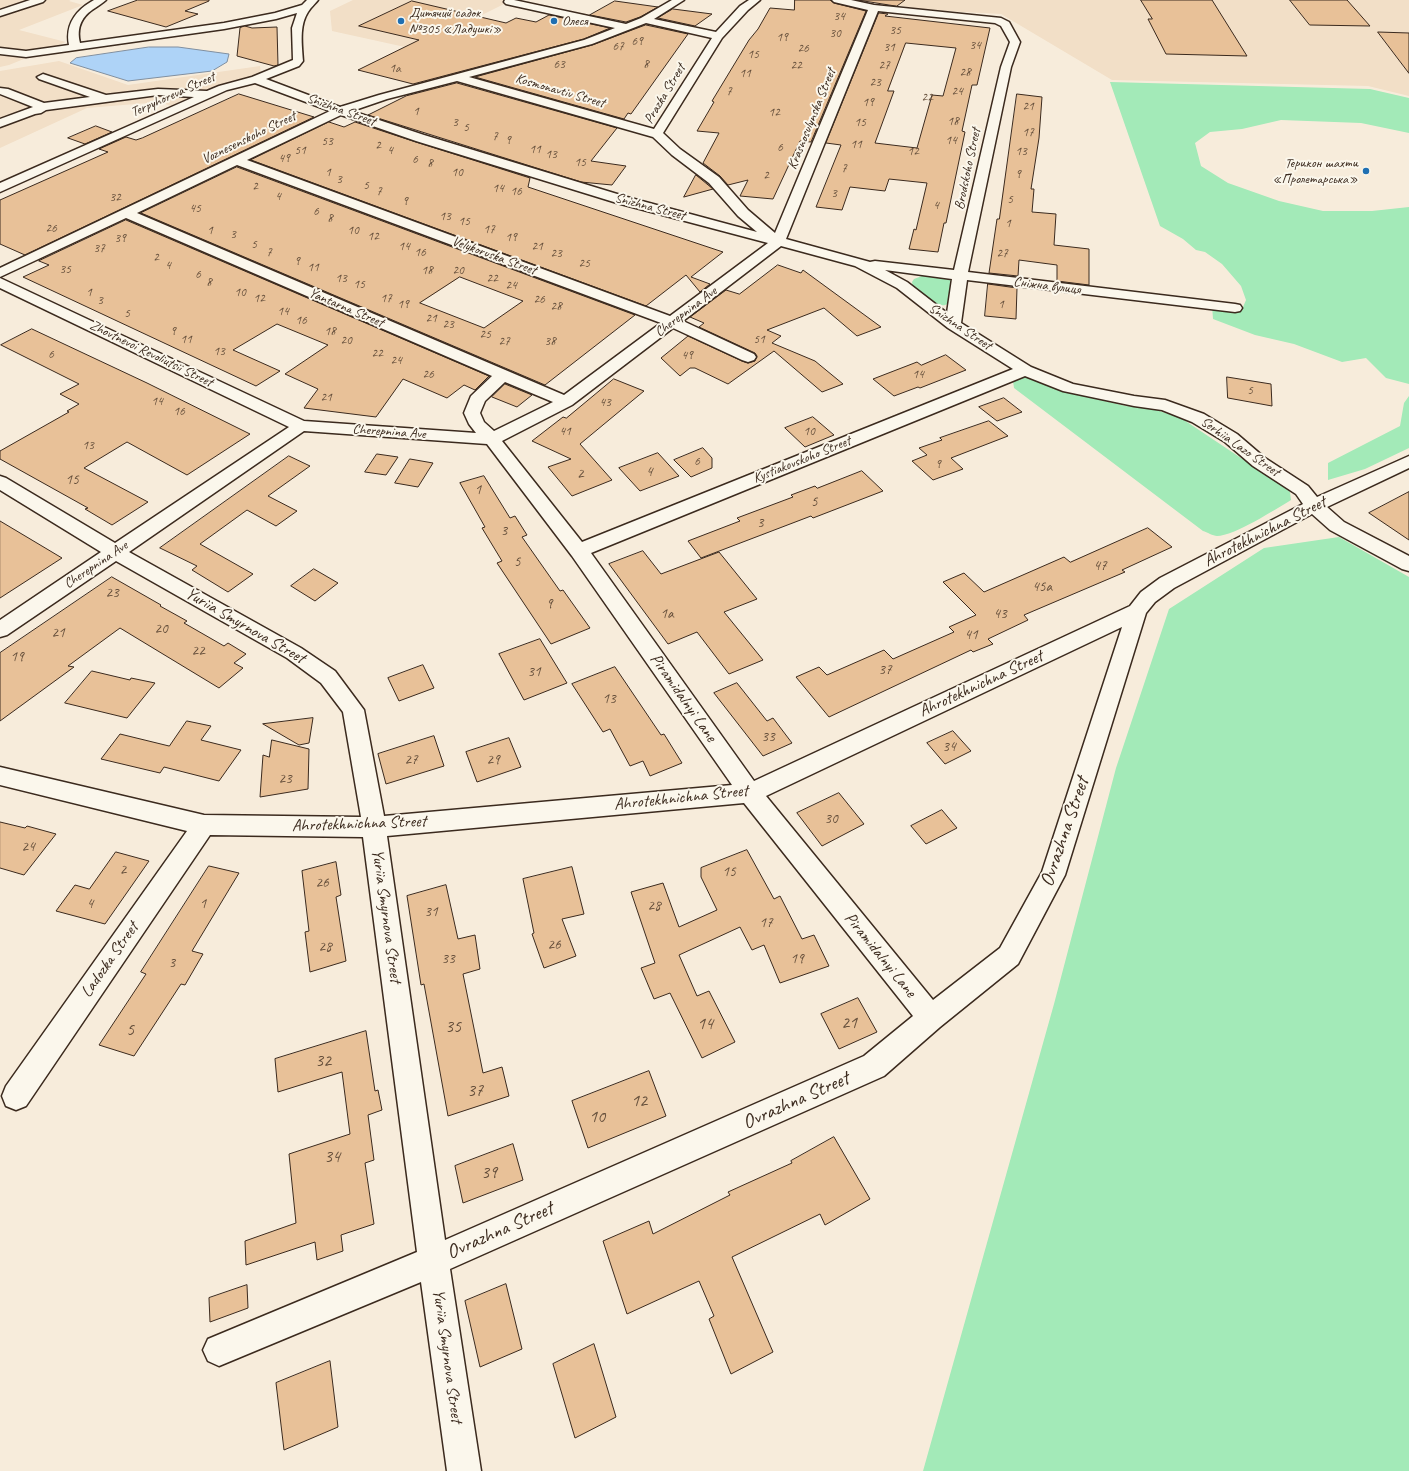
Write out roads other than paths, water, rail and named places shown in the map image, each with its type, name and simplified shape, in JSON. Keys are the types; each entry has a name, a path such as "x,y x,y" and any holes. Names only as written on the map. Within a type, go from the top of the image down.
{"street":[{"path":"0,13 40,0"},
{"path":"75,47 72,37 79,16 83,11 101,0"},
{"name":"Terpyhoreva Street","path":"0,188 234,84 256,79 289,67 298,61 296,27 304,8 313,0"},
{"name":"Voznesenskoho Street","path":"0,273 238,161 340,111 383,97 588,42 645,20 679,0"},
{"name":"Prazka Street","path":"756,0 744,8 718,36 657,134 676,152 714,180 743,213 778,242"},
{"path":"837,0 874,8"},
{"path":"509,2 626,27"},
{"path":"547,10 559,3"},
{"path":"0,51 26,54 254,21 304,8"},
{"name":"Brodskoho Street","path":"874,8 990,18 1005,24 1015,42 1006,67 960,276 953,325"},
{"name":"Krasnosulynska Street","path":"778,242 874,8"},
{"path":"645,20 718,36"},
{"path":"43,77 105,99"},
{"name":"Kosmonavtiv Street","path":"456,77 657,134"},
{"name":"Snizhna Street","path":"256,79 340,111 420,138 622,200 860,263 902,285 953,325 1025,370"},
{"path":"1,91 43,107"},
{"path":"0,123 43,107 158,92 211,94"},
{"path":"14,106 27,101"},
{"path":"0,133 43,107"},
{"name":"Velykoruska Street","path":"238,161 672,322 748,357"},
{"name":"Yantarna Street","path":"126,213 566,402"},
{"name":"Cherepnina Ave","path":"0,630 301,426 492,439 566,402 778,242"},
{"name":"Сніжна вулиця","path":"860,263 1235,308"},
{"name":"Zhovtnevoi Revoliutsii Street","path":"0,282 301,426"},
{"name":"Serhiia Lazo Street","path":"1025,370 1069,388 1134,401 1165,405 1198,418 1231,438 1259,462 1302,490 1314,506 1337,526 1409,564"},
{"name":"Kystiakovskoho Street","path":"579,550 1025,370"},
{"name":"Piramidalnyi Lane","path":"503,376 477,399 472,413 478,424 492,439 579,550 750,794 930,1018"},
{"name":"Ahrotekhnichna Street","path":"0,776 204,825 374,827 750,794 1137,610 1148,597 1167,582 1314,506 1409,461"},
{"name":"Yuriia Smyrnova Street","path":"0,482 115,552 294,653 328,677 353,710 374,827 432,1261 464,1471"},
{"name":"Ovrazhna Street","path":"219,1350 432,1261 874,1066 930,1018 1009,956 1053,875 1137,610"},
{"name":"Ladozka Street","path":"16,1096 204,825"}],"water":[{"path":"149,47 178,47 229,54 227,62 212,71 128,81 70,63 76,58"}],"place":[{"name":"Дитячий садок №305 «Ладушкі»","path":"401,21"},
{"name":"Олеся","path":"554,21"},
{"name":"Терикон шахти «Пролетарська»","path":"1366,171"}]}
